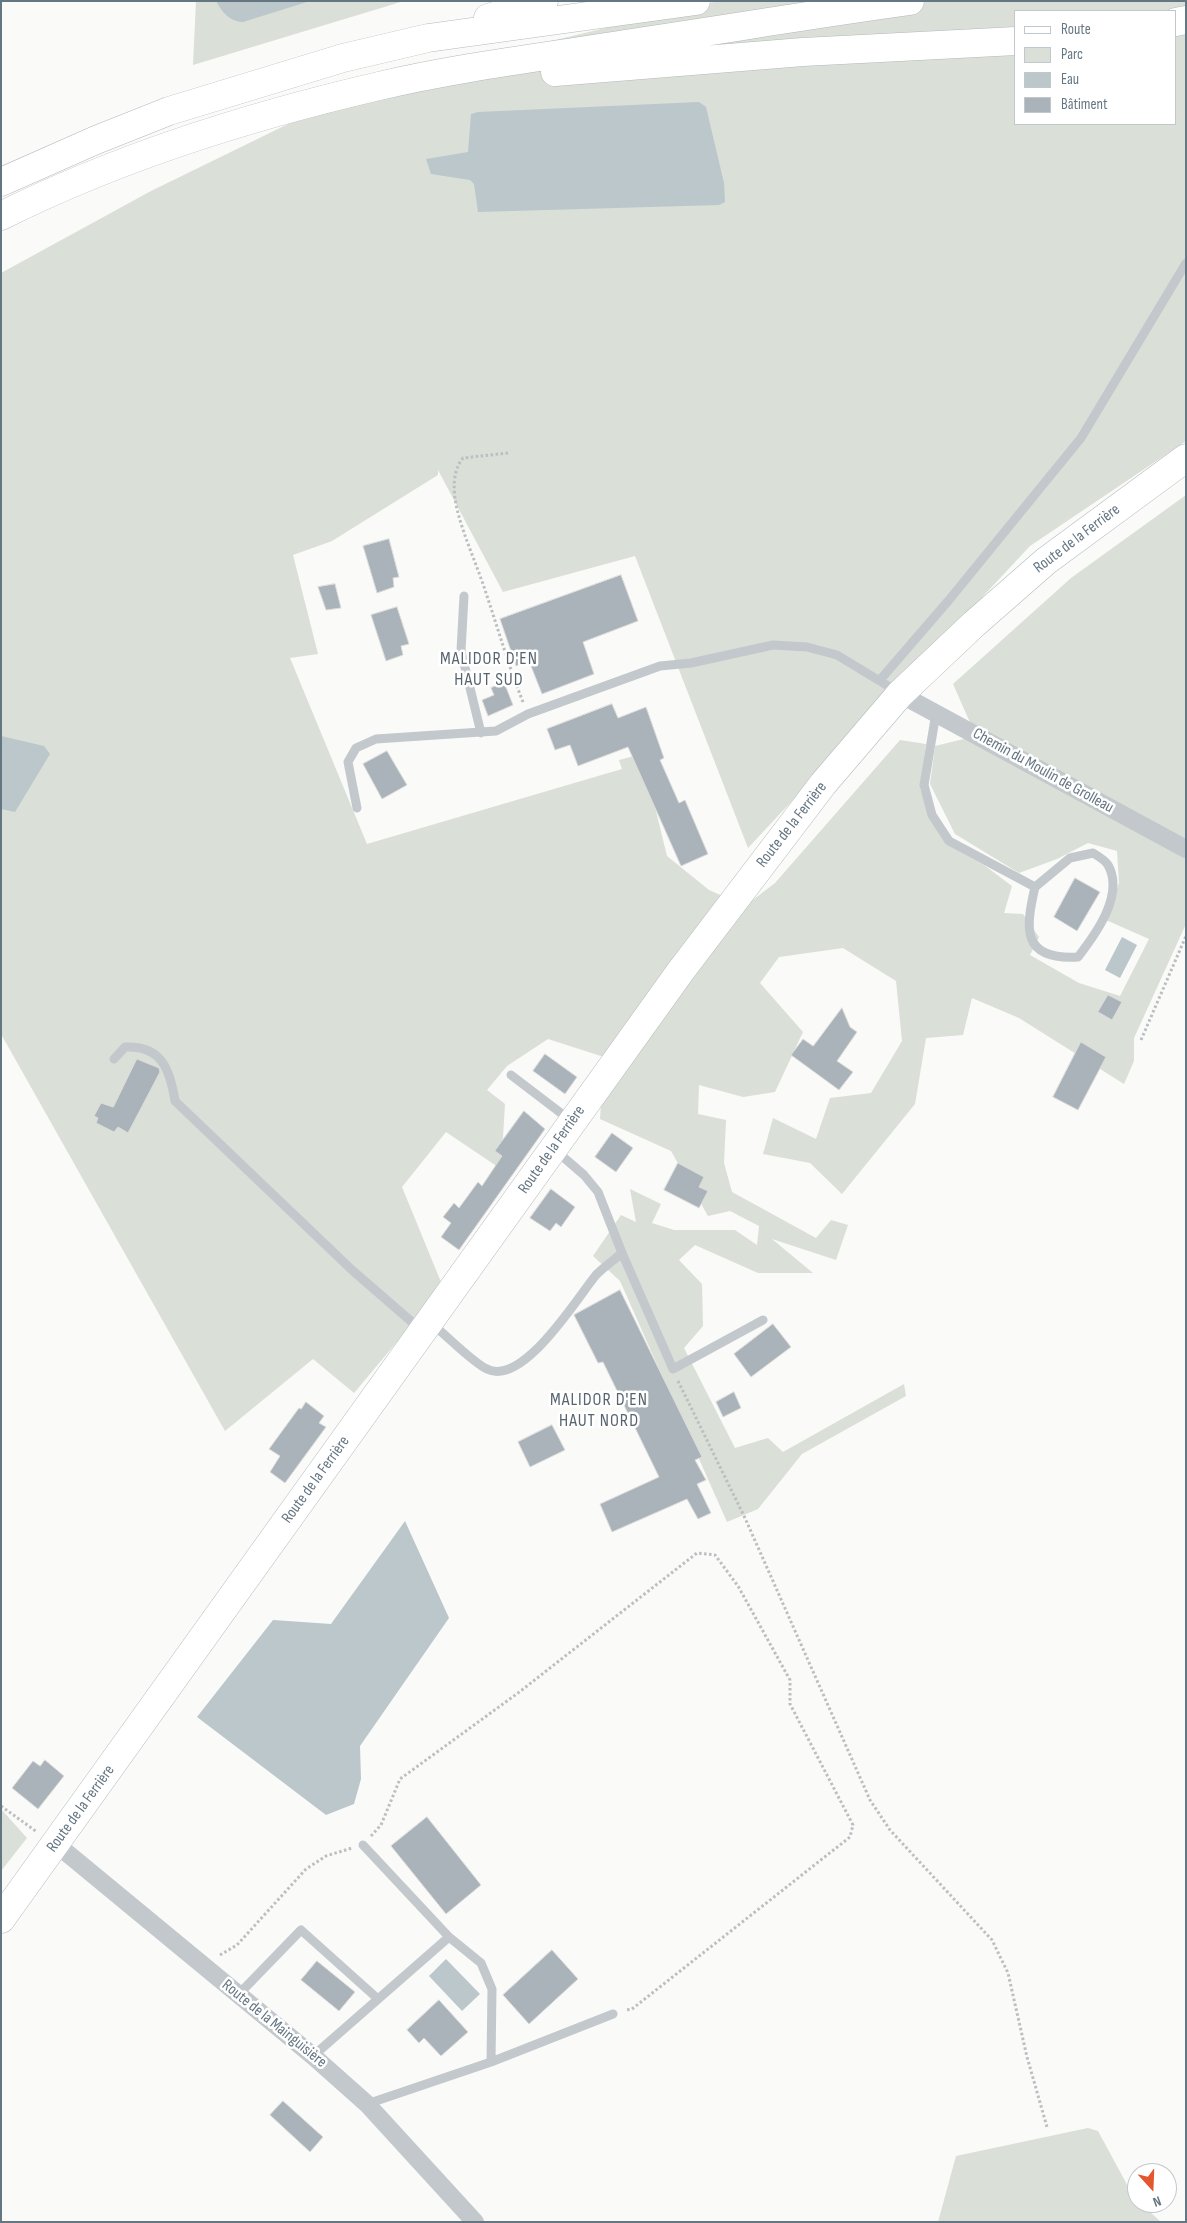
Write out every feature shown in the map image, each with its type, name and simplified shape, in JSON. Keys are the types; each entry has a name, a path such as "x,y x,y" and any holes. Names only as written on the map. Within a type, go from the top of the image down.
{"main road":[{"path":"1,182 96,140 169,111 343,58 428,38 544,1"},
{"path":"428,38 696,1"},
{"path":"1,216 113,166 260,116 381,85 495,64 910,1"},
{"path":"495,64 542,73 802,52 1014,41"},
{"name":"Route de la Ferrière","path":"1,1919 680,972 800,815 890,687 974,624 1046,561 1186,458"}],"street":[{"name":"Chemin du Moulin de Grolleau","path":"890,687 1186,850"},
{"name":"Route de la Mainguisière","path":"54,1846 67,1853 313,2056 368,2104 475,2222"}],"lane":[{"path":"358,808 348,762 356,748 376,739 496,731 528,714 660,666 691,663 773,645 807,647 837,655 890,687 950,600 1080,438 1186,263"},
{"path":"464,596 461,651 481,733"},
{"path":"936,713 924,785 932,815 949,841 1035,887"},
{"path":"1093,853 1107,864 1113,877 1111,901 1093,938 1078,958 1056,959 1042,952 1030,936 1028,917 1035,887 1070,858 1093,853"},
{"path":"114,1059 125,1047 140,1046 159,1057 171,1075 175,1101 352,1270 487,1370 502,1371 519,1365 545,1342 598,1274 622,1252"},
{"path":"511,1075 572,1122"},
{"path":"553,1148 584,1175 598,1192 673,1369 763,1320"},
{"path":"363,1845 450,1937 481,1963 492,1989 491,2062"},
{"path":"238,1995 301,1930 378,1999"},
{"path":"313,2056 450,1937"},
{"path":"368,2104 491,2062 613,2014"}],"path":[{"path":"508,453 463,458 456,466 454,484 457,508 488,597 506,660 528,714"},
{"path":"1141,1040 1186,936"},
{"path":"673,1369 745,1518 870,1800 890,1830 992,1940 1008,1973 1027,2057 1048,2127"},
{"path":"202,1965 237,1945 306,1869 326,1856 363,1845 381,1825 400,1779 518,1693 697,1552 715,1555 738,1586 790,1680 790,1704 853,1825 850,1837 632,2009 613,2014"},
{"path":"1,1806 54,1846"}],"green space":[{"path":"196,1 404,1 193,65"},
{"path":"718,1 1186,1 1186,441 1030,546 748,848 635,556 503,592 438,470 438,475 332,541 293,555 318,654 290,658 367,844 622,769 619,760 642,754 667,856 709,890 745,906 775,883 900,740 926,744 920,789 949,846 984,865 1012,886 1004,913 1023,914 1039,937 1030,955 1079,983 1120,996 1149,939 1106,920 1119,883 1117,851 1088,843 1057,859 1019,873 955,834 930,784 935,746 976,736 953,684 1071,578 1186,495 1186,924 1134,1038 1134,1061 1124,1084 1019,1018 972,998 963,1035 926,1038 915,1104 842,1194 810,1163 763,1154 773,1118 816,1139 830,1098 871,1093 902,1041 896,981 843,948 779,957 760,983 803,1032 775,1092 743,1097 699,1085 698,1114 726,1120 724,1163 732,1192 816,1238 831,1220 848,1225 836,1260 772,1239 813,1273 758,1273 695,1245 679,1260 702,1284 703,1326 684,1348 735,1448 768,1438 783,1452 904,1384 906,1396 802,1454 758,1509 727,1522 620,1281 593,1256 621,1215 636,1222 630,1189 661,1204 652,1223 674,1230 735,1230 757,1245 759,1226 730,1211 708,1216 671,1151 600,1119 604,1057 548,1039 507,1066 487,1090 505,1104 501,1169 446,1132 402,1187 443,1287 354,1393 313,1359 225,1431 1,1034 1,273 151,191 368,85"},
{"path":"1,1809 27,1838 1,1871"},
{"path":"1088,2128 1098,2131 1127,2185 1127,2213 1151,2213 1161,2222 938,2222 956,2156"}],"water":[{"path":"216,1 310,1 238,22 227,16"},
{"path":"699,102 706,107 724,183 725,202 719,205 478,212 474,184 470,180 431,174 426,159 468,152 471,114 478,112"},
{"path":"1,736 44,746 50,754 15,812 1,809"},
{"path":"1122,937 1137,945 1120,978 1105,970"},
{"path":"405,1521 449,1618 360,1746 361,1779 354,1804 326,1815 197,1717 273,1620 331,1624"},
{"path":"446,1959 480,1994 462,2011 429,1976"}],"building":[{"path":"389,539 399,577 393,578 394,587 377,593 363,546"},
{"path":"621,575 638,621 583,642 594,674 542,694 529,661 516,666 500,619"},
{"path":"335,584 341,608 326,610 318,587"},
{"path":"397,607 409,644 401,646 403,655 386,661 371,615"},
{"path":"504,682 513,705 488,716 482,700 494,695 491,688"},
{"path":"612,704 618,718 646,707 664,758 660,760 679,803 685,800 708,854 681,866 628,747 578,766 570,745 555,750 547,729"},
{"path":"387,751 407,785 382,799 363,764"},
{"path":"1075,878 1100,892 1077,931 1054,917"},
{"path":"1108,995 1122,1002 1112,1020 1098,1012"},
{"path":"842,1008 850,1027 857,1032 837,1061 853,1072 839,1090 791,1055 803,1039 813,1046"},
{"path":"1081,1042 1106,1057 1078,1110 1053,1097"},
{"path":"545,1054 577,1077 565,1094 533,1071"},
{"path":"137,1059 159,1068 160,1072 128,1133 118,1127 114,1132 96,1123 98,1118 94,1116 101,1103 113,1107"},
{"path":"524,1111 545,1129 459,1250 441,1237 451,1223 443,1217 454,1203 459,1208 478,1182 482,1186 502,1156 495,1151"},
{"path":"612,1133 633,1148 616,1172 595,1157"},
{"path":"678,1163 704,1177 699,1187 708,1191 699,1208 664,1190"},
{"path":"551,1189 575,1207 561,1227 556,1223 550,1231 530,1218"},
{"path":"620,1290 702,1457 695,1460 706,1480 697,1484 711,1513 698,1519 687,1499 612,1532 600,1504 659,1477 603,1362 598,1363 574,1315"},
{"path":"773,1324 791,1347 751,1377 734,1354"},
{"path":"734,1392 741,1408 723,1417 716,1402"},
{"path":"306,1402 324,1416 319,1423 326,1427 285,1483 270,1472 280,1456 269,1449 299,1408 301,1409"},
{"path":"552,1425 565,1450 530,1467 518,1442"},
{"path":"45,1760 64,1776 38,1809 12,1788 33,1761 40,1766"},
{"path":"427,1817 481,1885 446,1914 391,1846"},
{"path":"552,1950 578,1979 529,2024 503,1995"},
{"path":"317,1961 355,1992 339,2011 301,1980"},
{"path":"439,2000 468,2032 441,2056 424,2038 419,2043 407,2030"},
{"path":"283,2101 323,2137 310,2152 270,2115"}],"district":[{"name":"MALIDOR D'EN HAUT SUD","path":"489,670"},
{"name":"MALIDOR D'EN HAUT NORD","path":"599,1410"}]}
